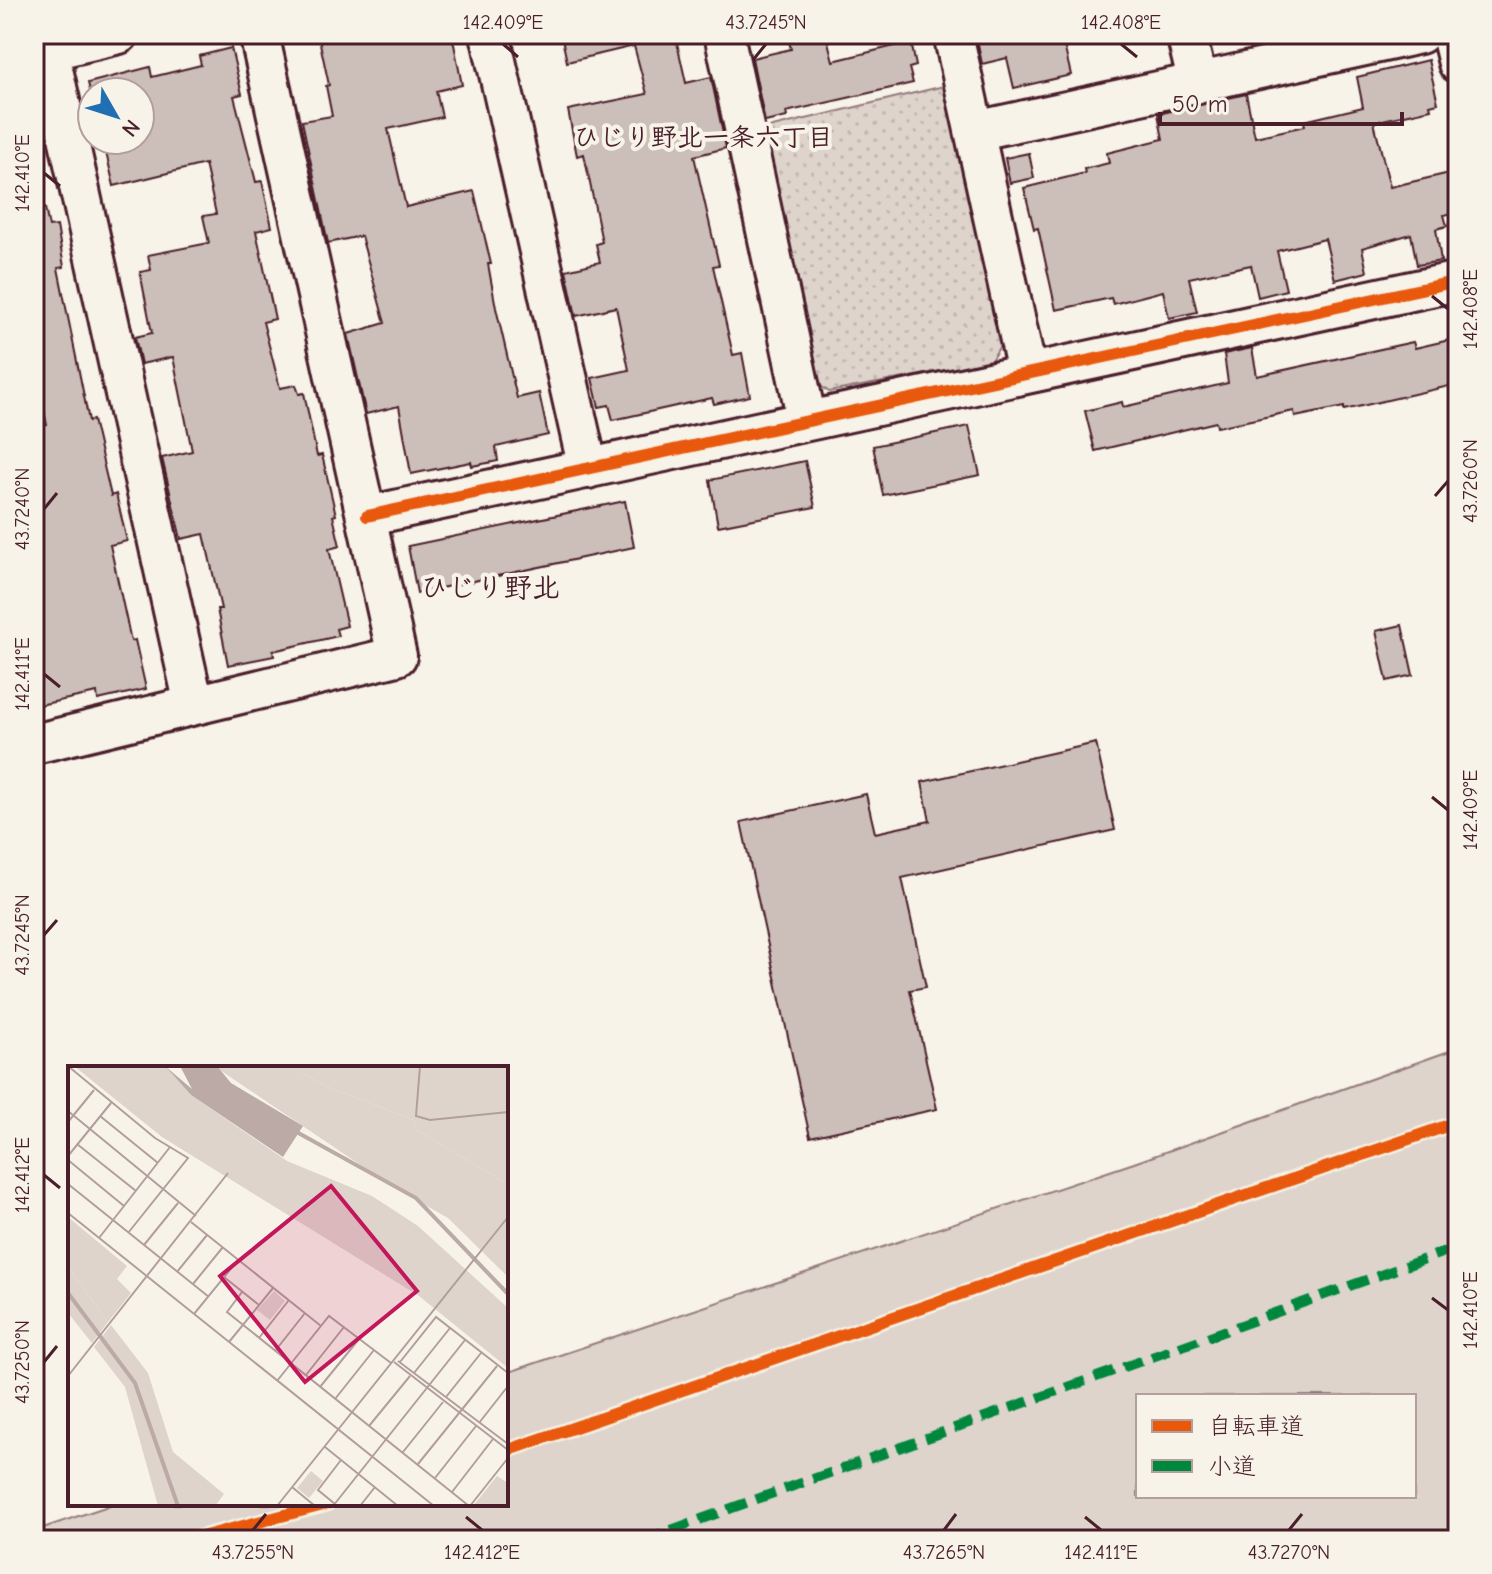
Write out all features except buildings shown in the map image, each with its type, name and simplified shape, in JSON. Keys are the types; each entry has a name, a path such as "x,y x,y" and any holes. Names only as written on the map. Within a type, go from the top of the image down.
{"street":[{"path":"119,34 42,53 194,705"},
{"path":"34,744 397,656 259,34"},
{"path":"490,34 588,469"},
{"path":"724,34 807,421"},
{"path":"953,34 1027,372"},
{"path":"1186,34 1198,84"},
{"path":"975,131 1420,34"},
{"path":"1451,34 1458,63"},
{"path":"367,516 1458,281"}],"shaded area":[{"path":"944,86 1003,341 990,362 829,392 814,381 764,129"},
{"path":"1458,1048 1458,1540 34,1540 34,1531 108,1506 508,1506 508,1372 1134,1163"}],"marked path":[{"path":"643,1540 1458,1247"},
{"path":"500,1540 509,1540"}],"cycle path":[{"path":"367,516 1458,281"},
{"path":"508,1450 1458,1122"},
{"path":"190,1540 319,1506"}],"district":[{"name":"ひじり野北一条六丁目","path":"703,138"},
{"name":"ひじり野北","path":"490,588"}]}
